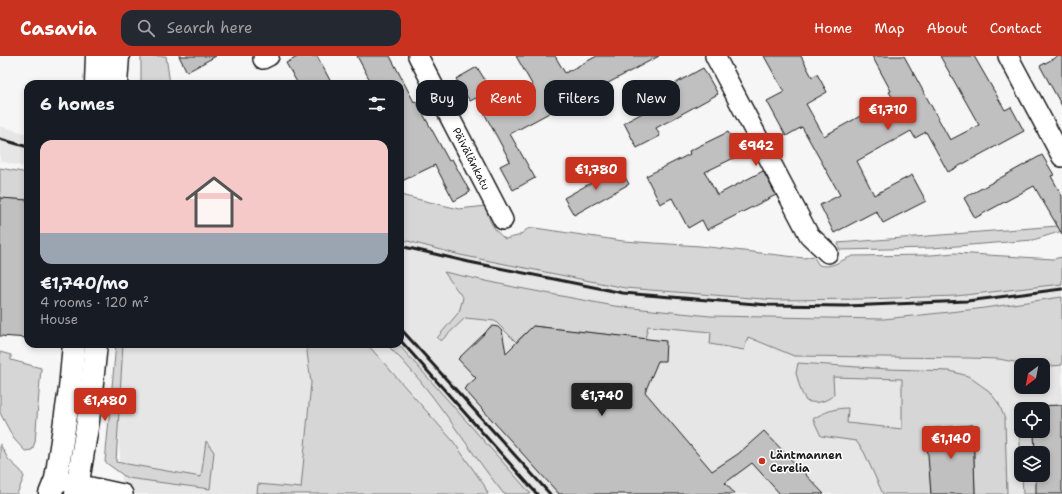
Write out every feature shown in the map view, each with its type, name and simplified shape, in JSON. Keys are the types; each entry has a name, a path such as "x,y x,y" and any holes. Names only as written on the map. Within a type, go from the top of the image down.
{"main road":[{"path":"96,80 97,56"},
{"path":"116,80 118,56"},
{"path":"53,487 70,389 74,348"},
{"path":"77,489 88,421 96,348"}],"street":[{"name":"Päivälänkatu","path":"418,56 503,220"},
{"path":"715,56 809,235 828,253"},
{"path":"1013,57 1062,157"},
{"path":"53,487 123,494"}],"shaded area":[{"path":"141,56 166,56 169,80 141,80"},
{"path":"0,126 24,133 24,167 0,161"},
{"path":"0,168 24,172 24,200 0,198"},
{"path":"404,196 459,209 486,206 492,225 505,239 518,236 527,229 535,228 623,241 700,246 804,258 813,256 819,265 824,266 832,265 853,256 931,255 955,253 1053,259 1062,257 1062,284 956,296 776,300 625,288 460,255 404,240"},
{"path":"1057,226 1062,231 1033,240 932,248 840,250 838,243"},
{"path":"404,240 460,255 625,288 776,300 956,296 1062,284 1062,297 977,309 884,319 710,316 617,307 645,317 1062,329 1062,494 123,494 114,382 118,348 404,348"},
{"path":"444,272 614,306 710,316 884,319 977,309 1062,297 1062,365 1050,366 1050,358 1014,358 1014,362 999,359 969,358 794,356 748,337 744,350 710,344 711,332 648,326 645,339 533,326 516,342 495,321 465,318 441,341 437,338 459,312 463,298"},
{"path":"116,348 123,348 116,462 201,477 206,441 214,452 210,489 127,478 105,462"},
{"path":"307,348 371,348 453,441 484,485 488,494 257,493 258,484 301,488 311,383"},
{"path":"390,348 402,348 531,494 504,494 419,379"},
{"path":"0,352 11,355 11,360 41,368 35,442 32,450 25,451 14,439 0,413"},
{"path":"798,363 888,369 950,371 968,376 989,391 999,404 1005,419 1007,494 975,494 973,425 927,429 931,494 883,494 864,452 856,441 821,436 813,419 830,411 848,408 847,423 902,429 902,379 833,377 834,395 821,402 810,402 806,401 801,391 796,373"},
{"path":"1020,438 1034,438 1035,446 1020,446"},
{"path":"0,444 8,459 21,471 24,477 17,494 0,494"},
{"path":"1022,482 1036,482 1037,494 1023,494"}],"building":[{"path":"179,56 216,56 187,72"},
{"path":"299,56 317,56 330,80 296,80 286,63"},
{"path":"357,56 390,56 403,80 370,80"},
{"path":"516,56 555,56 565,73 597,56 659,56 614,80 544,80 544,116 510,134 535,178 513,190 500,166 510,161 486,116 536,116 536,80 530,80"},
{"path":"764,56 801,56 812,77 817,74 827,92 806,104 824,136 893,98 889,92 891,91 872,56 904,56 950,140 979,125 940,56 974,56 1005,110 1011,107 1024,131 948,172 926,132 915,138 911,131 857,161 874,195 912,175 926,201 883,223 876,211 834,233 820,205 840,195 802,127 786,136 767,101 784,92"},
{"path":"1058,56 1062,56 1062,106 1040,66"},
{"path":"477,67 485,80 476,80 476,98 470,101 468,98 468,80 456,79"},
{"path":"703,68 718,94 680,115 680,81"},
{"path":"404,83 414,102 416,101 416,116 424,116 449,161 452,159 470,192 454,201 435,165 404,180"},
{"path":"637,116 678,116 656,128 660,136 637,148 624,123"},
{"path":"728,132 740,155 705,172 717,195 763,171 776,195 707,230 702,220 688,228 672,198 660,204 646,176 690,154 689,151"},
{"path":"1042,155 1054,175 1051,176 1062,196 1062,234 1034,186 975,218 964,198"},
{"path":"619,167 629,184 574,215 564,198"},
{"path":"0,198 24,200 24,338 0,336"},
{"path":"493,326 498,327 502,331 506,353 533,326 666,341 665,361 658,361 645,392 712,471 738,454 764,431 824,494 780,494 752,463 725,483 735,494 559,494 464,389 476,378 458,359 489,328"},
{"path":"1050,405 1062,405 1062,494 1036,494 1036,482 1050,482 1050,446 1035,446 1034,438 1050,438"},
{"path":"973,425 975,494 931,494 926,429"}],"railway":[{"path":"0,139 24,146"},
{"path":"404,247 469,262 623,293 768,305 846,306 967,301 1062,289"},
{"path":"404,332 550,494"},
{"path":"404,344 537,494"}],"place":[{"name":"Läntmannen Cerelia","path":"762,461"}]}
